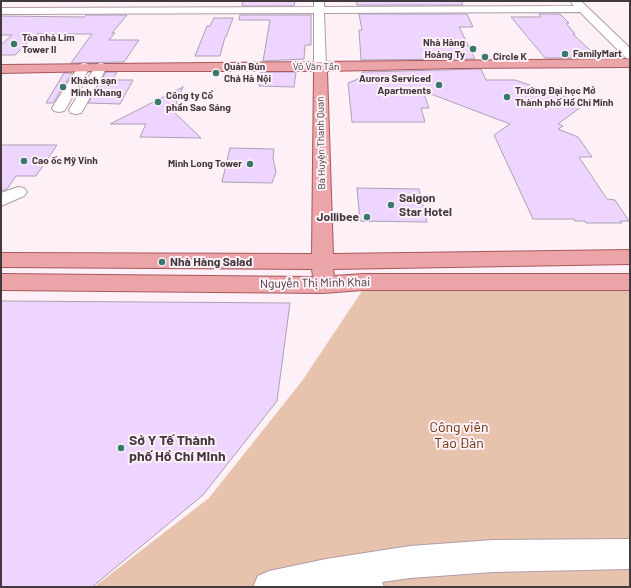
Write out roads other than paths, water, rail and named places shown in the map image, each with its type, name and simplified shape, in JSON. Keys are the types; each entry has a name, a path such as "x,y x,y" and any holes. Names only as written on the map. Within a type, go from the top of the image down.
{"main road":[{"name":"Võ Văn Tần","path":"1,69 84,67 320,67 456,64 630,63"},
{"name":"Bà Huyện Thanh Quan","path":"320,67 323,285"},
{"name":"Nguyễn Thị Minh Khai","path":"1,260 323,261 630,257"},
{"name":"Nguyễn Thị Minh Khai","path":"1,282 323,285 362,282 630,282"}],"street":[{"path":"1,10 319,5 578,5 630,55"},
{"name":"Bà Huyện Thanh Quan","path":"319,5 320,67"},
{"path":"59,108 84,67"},
{"path":"76,110 101,67"},
{"path":"1,200 18,192"},
{"path":"269,587 326,581 410,562 485,556 630,554"},
{"path":"326,581 368,587"}],"place":[{"name":"Tòa nhà Lim Tower II","path":"14,44"},
{"name":"Nhà Hàng Hoàng Ty","path":"473,49"},
{"name":"FamilyMart","path":"565,54"},
{"name":"Circle K","path":"485,57"},
{"name":"Quán Bún Chả Hà Nội","path":"216,73"},
{"name":"Aurora Serviced Apartments","path":"439,85"},
{"name":"Khách sạn Minh Khang","path":"63,87"},
{"name":"Trường Đại học Mở Thành phố Hồ Chí Minh","path":"507,97"},
{"name":"Công ty Cổ phần Sao Sáng","path":"158,102"},
{"name":"Cao ốc Mỹ Vinh","path":"24,161"},
{"name":"Minh Long Tower","path":"250,164"},
{"name":"Saigon Star Hotel","path":"391,205"},
{"name":"Jollibee","path":"367,217"},
{"name":"Nhà Hàng Salad","path":"162,262"},
{"name":"Sở Y Tế Thành phố Hồ Chí MInh","path":"121,448"}],"park label":[{"name":"Công viên Tao Đàn","path":"459,436"}]}
